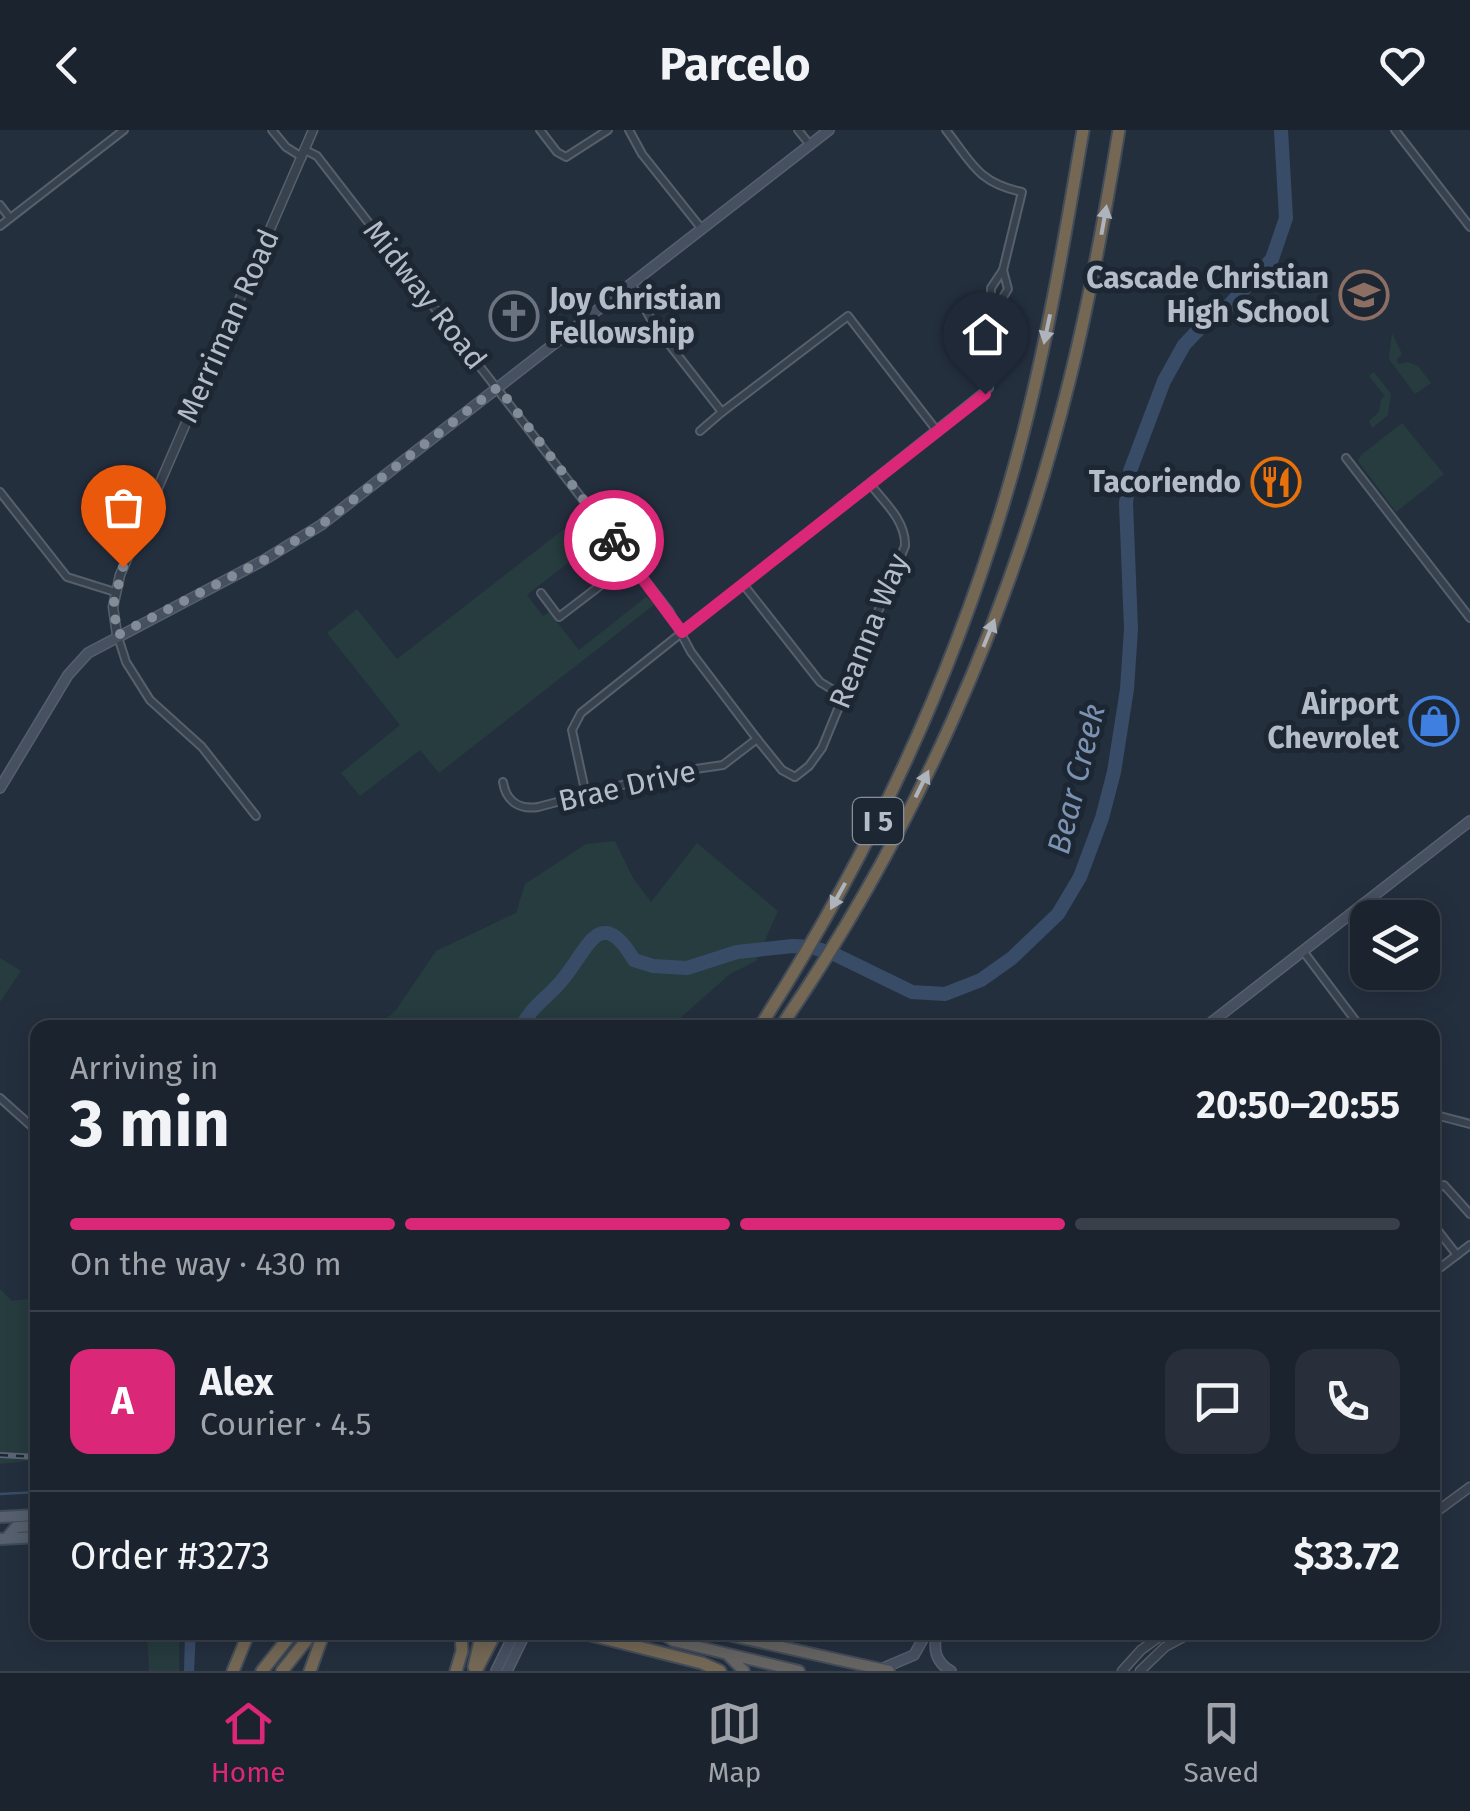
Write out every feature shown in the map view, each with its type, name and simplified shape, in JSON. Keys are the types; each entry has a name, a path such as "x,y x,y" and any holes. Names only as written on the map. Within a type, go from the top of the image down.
{"highway":[{"name":"I 5","path":"763,1020 822,924 900,774 947,665 986,558 1018,453 1045,341 1083,130"},
{"name":"I 5","path":"785,1020 883,860 952,724 1024,535 1069,383 1096,266 1120,130"},
{"path":"233,1671 247,1640"},
{"path":"262,1671 287,1640"},
{"path":"282,1671 307,1640"},
{"path":"310,1671 320,1640"},
{"path":"456,1671 461,1640"},
{"path":"474,1671 480,1640"},
{"path":"474,1671 491,1640"},
{"path":"611,1640 720,1671"},
{"path":"671,1640 798,1671"},
{"path":"751,1640 884,1670"},
{"path":"727,1654 744,1671"}],"main road":[{"path":"1,784 68,675 88,653 264,560 321,525 829,130"},
{"path":"1214,1020 1470,821"},
{"path":"0,1517 30,1516"},
{"path":"3,1539 16,1527 30,1526"},
{"path":"3,1539 30,1538"},
{"path":"496,1671 511,1640"},
{"path":"508,1671 522,1640"},
{"path":"884,1670 914,1655 922,1640"},
{"path":"936,1640 937,1658 951,1671"}],"street":[{"path":"0,226 124,130"},
{"name":"Midway Road","path":"272,130 286,147 316,156 631,562 682,632 694,658 782,770 795,777"},
{"name":"Merriman Road","path":"118,635 115,592 126,560 313,130"},
{"path":"540,130 557,152 566,157 608,130"},
{"path":"629,130 642,154 700,228"},
{"path":"798,130 810,145"},
{"path":"946,130 990,184 1022,192 1003,270 991,288 991,299 997,307"},
{"path":"1395,130 1470,227"},
{"path":"0,205 10,218"},
{"path":"586,795 573,738 573,725 578,717 985,394 992,380 997,307 1008,289 1003,270"},
{"path":"631,283 654,325 722,412"},
{"path":"700,431 848,316 937,431"},
{"path":"1346,458 1470,618"},
{"name":"Reanna Way","path":"795,777 818,754 905,546 906,537 898,519 870,484"},
{"path":"0,492 67,577 115,592"},
{"path":"541,593 559,617 631,562"},
{"path":"743,584 820,682 843,696"},
{"path":"118,635 126,662 150,700 191,735 256,816"},
{"name":"Brae Drive","path":"502,782 509,799 524,807 538,807 668,774 723,765 757,739"},
{"path":"1303,951 1356,1020"},
{"path":"0,1098 30,1125"},
{"path":"1440,1116 1470,1124"},
{"path":"1440,1188 1444,1186 1470,1214"},
{"path":"1440,1233 1457,1255"},
{"path":"1440,1268 1470,1245"},
{"path":"1440,1509 1470,1488"},
{"path":"1122,1671 1154,1640"},
{"path":"1140,1671 1165,1647 1179,1640"}],"green space":[{"path":"1392,333 1402,354 1398,364 1418,366 1431,383 1415,394 1389,359"},
{"path":"1374,372 1391,394 1388,415 1372,428 1369,421 1379,412 1385,396 1369,376"},
{"path":"1402,423 1444,474 1396,512 1358,461"},
{"path":"582,515 600,538 527,595 543,616 549,612 579,650 646,597 655,604 439,773 420,750 360,796 341,773 400,725 327,633 357,609 397,659"},
{"path":"615,841 633,878 651,902 697,843 778,911 756,961 730,974 678,1020 384,1020 396,1010 436,951 516,913 525,884 586,844"},
{"path":"0,958 21,971 0,1002"},
{"path":"0,1289 12,1301 30,1299 30,1461 0,1464"},
{"path":"147,1640 179,1640 179,1671 149,1671"}],"water":[{"path":"185,1640 196,1640 194,1671 184,1671"}],"waterway":[{"name":"Bear Creek","path":"526,1020 587,945 603,933 622,943 634,960 653,966 687,968 737,952 811,947 912,992 945,994 981,980 1012,958 1058,914 1080,877 1114,772 1127,689 1131,629 1126,503 1130,471 1164,381 1184,345 1202,326 1219,316 1272,259 1286,218 1281,130"},
{"path":"0,1494 30,1492"}],"railway":[{"path":"0,1455 30,1457"}],"way so far":[{"path":"123,567 113,606 118,635 264,560 321,525 498,387 614,540"}],"place":[{"name":"Cascade Christian High School","path":"1364,295"},
{"name":"Joy Christian Fellowship","path":"514,316"},
{"name":"Tacoriendo","path":"1276,482"},
{"name":"Airport Chevrolet","path":"1434,721"}],"route":[{"path":"614,540 682,632 985,394"}]}
